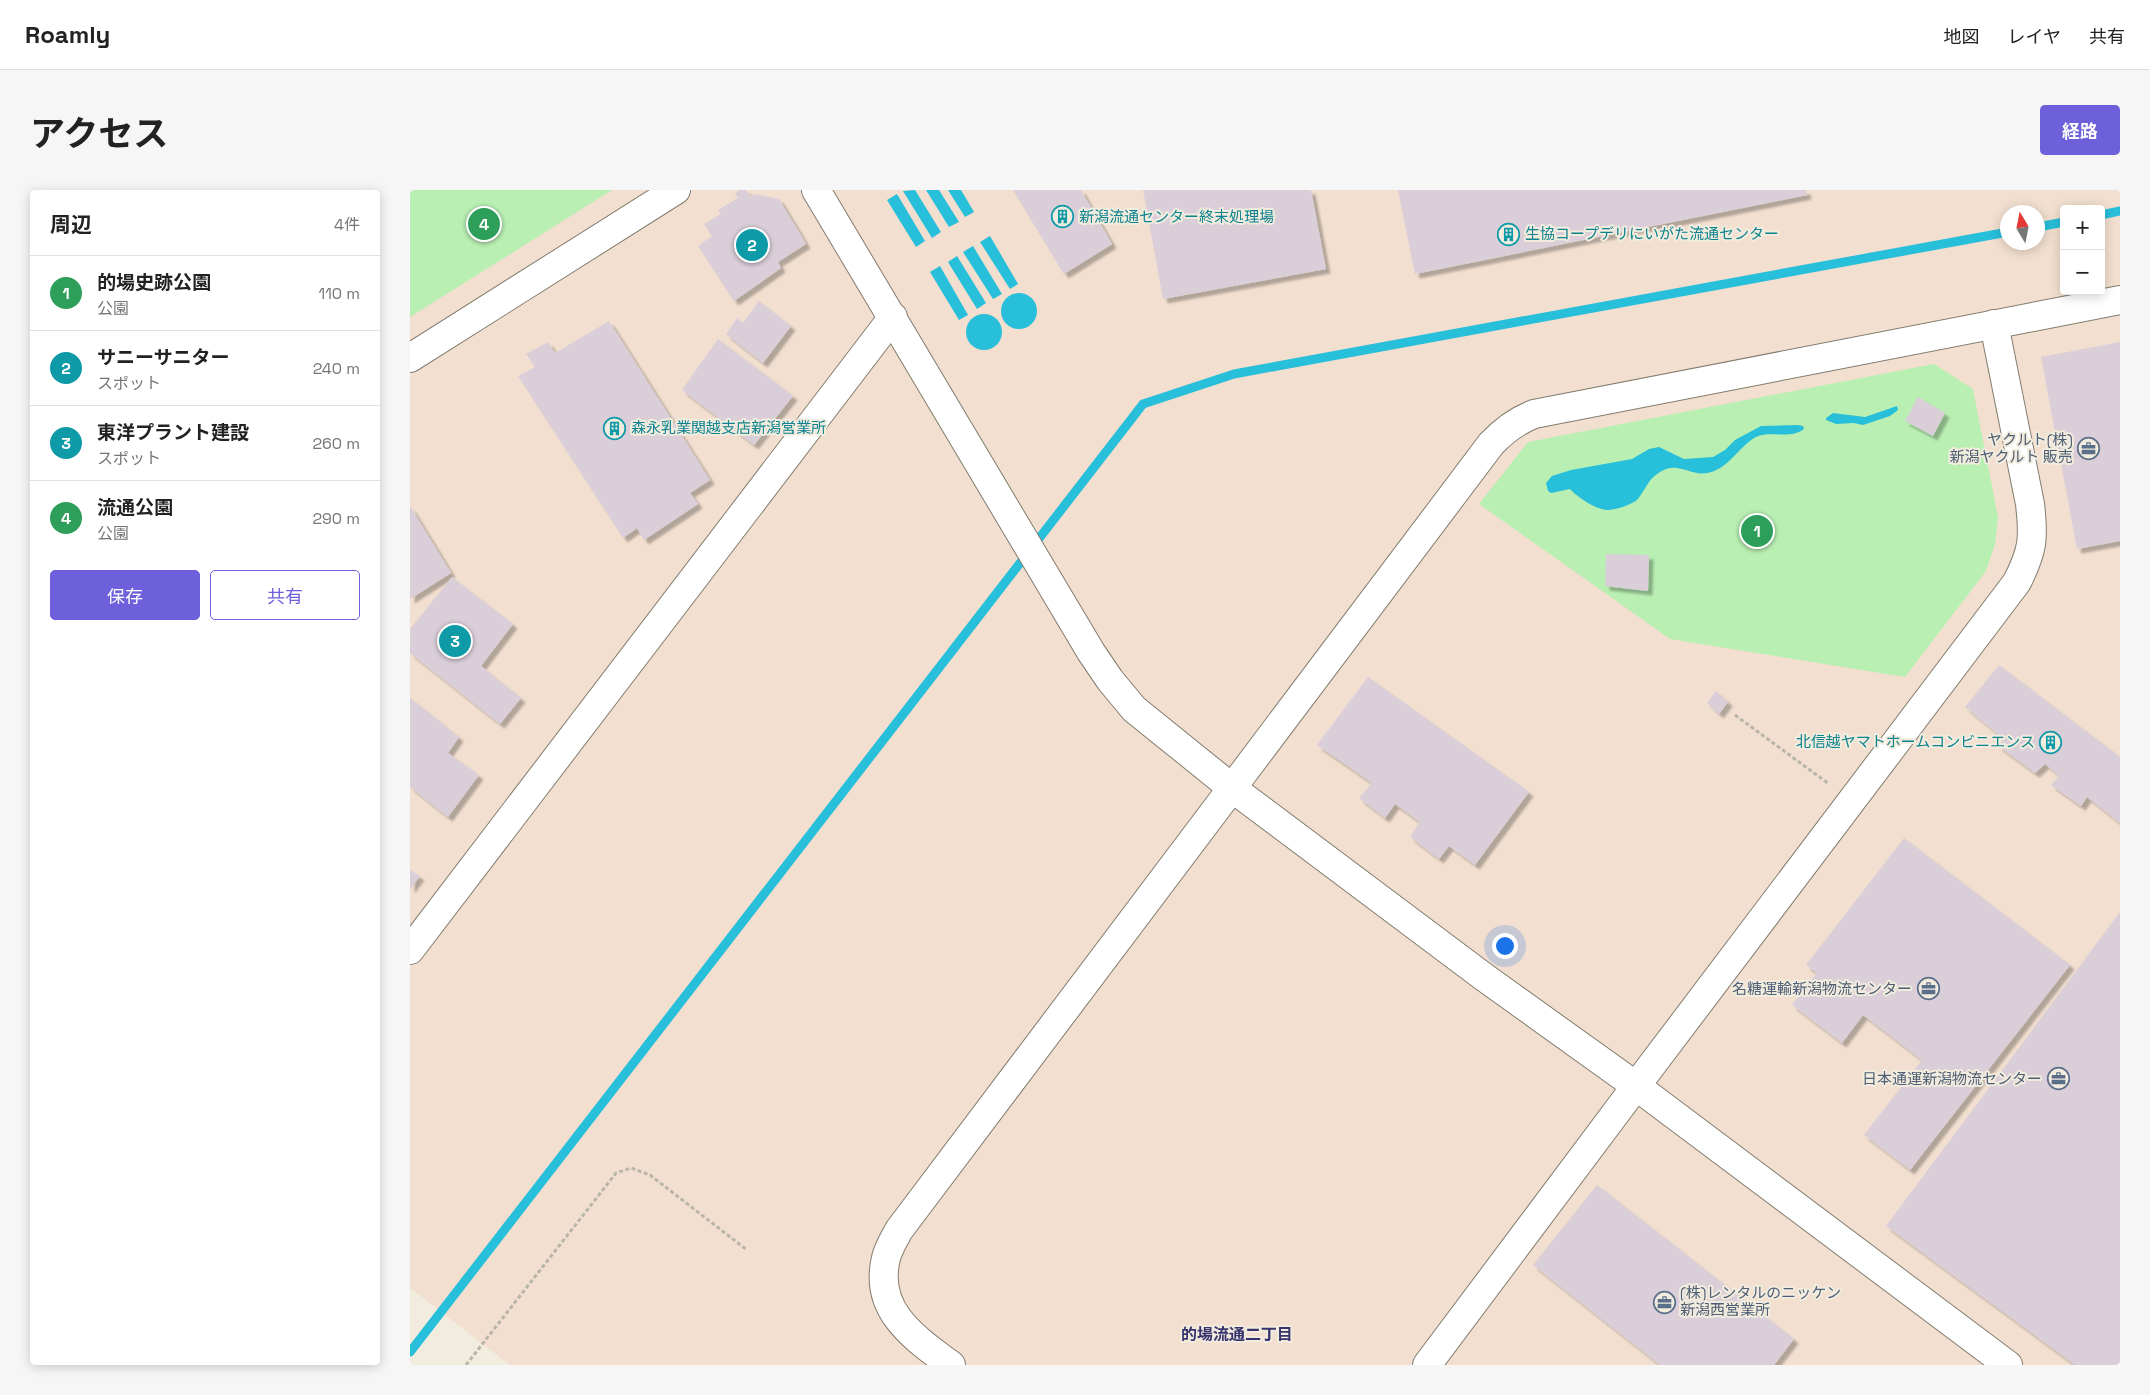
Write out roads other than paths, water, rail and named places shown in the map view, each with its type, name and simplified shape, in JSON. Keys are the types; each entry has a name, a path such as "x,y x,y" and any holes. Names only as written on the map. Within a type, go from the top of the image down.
{"street":[{"path":"410,358 676,190"},
{"path":"816,190 1049,581 1110,680 1134,709 1232,788 1484,977 1636,1086 2008,1365"},
{"path":"951,1365 914,1337 893,1314 884,1288 886,1258 898,1230 1491,444 1504,430 1518,420 1534,414 2120,300"},
{"path":"410,950 893,317"},
{"path":"1427,1365 2017,582 2030,557 2033,531 2030,504 1994,324"}],"water":[{"path":"915,190 941,232 932,238 903,191"},
{"path":"926,190 939,190 959,222 949,227"},
{"path":"948,190 961,190 974,212 965,217"},
{"path":"897,194 925,241 916,247 887,200"},
{"path":"990,236 1018,284 1010,289 980,242"},
{"path":"973,246 1002,294 993,299 963,252"},
{"path":"957,256 986,303 977,309 948,262"},
{"path":"940,266 968,315 959,320 930,272"},
{"path":"1019,293 1026,294 1032,298 1036,304 1036,318 1032,324 1026,328 1019,329 1012,328 1006,324 1002,318 1001,311 1002,304 1006,298 1012,294"},
{"path":"984,314 991,315 997,319 1001,325 1001,339 997,345 991,349 984,350 977,349 971,345 967,339 966,332 967,325 971,319 977,315"},
{"path":"1897,406 1898,410 1890,416 1863,425 1854,423 1836,424 1826,420 1833,413 1865,417"},
{"path":"1761,426 1803,426 1804,429 1793,434 1768,434 1756,437 1727,463 1714,471 1697,473 1676,468 1666,469 1655,475 1638,499 1616,509 1604,510 1594,506 1570,489 1551,493 1548,491 1546,483 1552,476 1571,470 1632,459 1649,449 1659,447 1684,459 1713,457 1725,450 1735,440"}],"waterway":[{"path":"2105,214 2120,211"},
{"path":"2045,226 2060,223"},
{"path":"410,1352 1143,404 1234,374 2000,233"}],"place":[{"name":"新潟流通センター終末処理場","path":"1063,217"},
{"name":"流通公園","path":"484,224"},
{"name":"生協コープデリにいがた流通センター","path":"1509,234"},
{"name":"サニーサニター","path":"752,245"},
{"name":"森永乳業関越支店新潟営業所","path":"615,428"},
{"name":"ヤクルト(株) 新潟ヤクルト 販売","path":"2089,449"},
{"name":"的場史跡公園","path":"1757,531"},
{"name":"東洋プラント建設","path":"455,641"},
{"name":"北信越ヤマトホームコンビニエンス","path":"2051,742"},
{"name":"名糖運輸新潟物流センター","path":"1928,989"},
{"name":"日本通運新潟物流センター","path":"2058,1079"},
{"name":"(株)レンタルのニッケン 新潟西営業所","path":"1664,1302"}],"district":[{"name":"的場流通二丁目","path":"1237,1334"}]}
